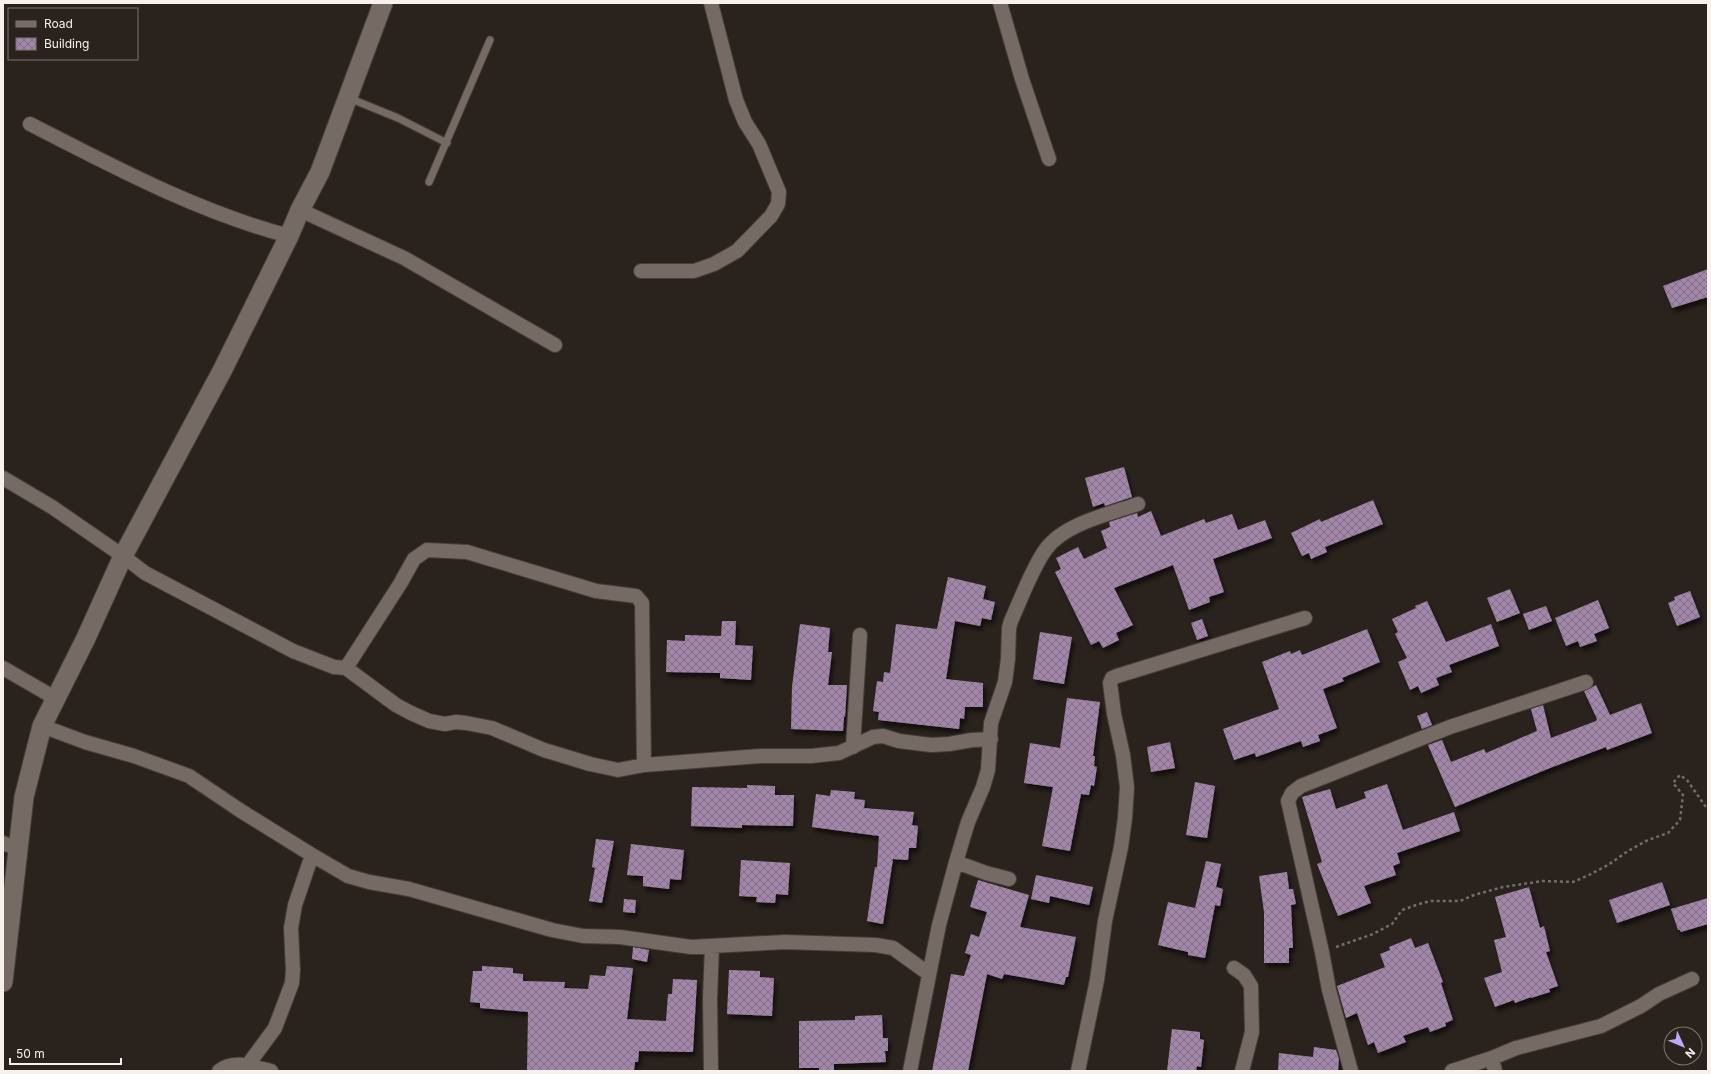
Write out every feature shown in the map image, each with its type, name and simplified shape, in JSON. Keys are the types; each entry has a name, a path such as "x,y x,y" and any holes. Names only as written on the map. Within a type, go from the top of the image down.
{"street":[{"path":"3,982 10,846 42,726 86,638 123,556 222,369 320,172 349,98 383,3"},
{"path":"641,271 694,271 714,264 737,251 771,216 778,204 780,192 759,144 745,122 736,100 711,3"},
{"path":"1000,3 1022,79 1049,159"},
{"path":"30,124 108,164 196,204 232,218 289,236"},
{"path":"300,210 404,258 555,345"},
{"path":"3,478 52,507 145,573 293,651 327,664 346,668 396,705 429,721 445,724 456,722 479,724 544,750 590,764 618,770 644,765 760,756 811,756 840,753 873,737 883,736 899,741 932,745 991,739"},
{"path":"910,1071 939,925 968,822 983,787 986,776 991,739 991,723 1005,682 1008,659 1009,628 1017,607 1046,549 1058,537 1077,526 1138,504"},
{"path":"346,668 400,584 414,559 427,550 467,552 596,591 636,596 642,603 644,765"},
{"path":"1078,1071 1097,980 1104,921 1118,861 1125,818 1127,787 1123,755 1114,714 1110,683 1112,678 1305,618"},
{"path":"853,747 860,635"},
{"path":"3,668 55,698"},
{"path":"1352,1071 1336,1016 1288,801 1292,793 1301,786 1450,728 1586,682"},
{"path":"42,726 85,742 134,756 189,776 241,811 312,855 348,876 369,882 410,889 552,930 583,936 620,937 691,947 785,942 876,945 893,948 929,974"},
{"path":"247,1066 275,1028 292,983 293,970 291,928 295,905 312,855"},
{"path":"956,862 986,873 1009,879"},
{"path":"711,1071 710,999 712,946"},
{"path":"1234,968 1244,975 1251,986 1252,1032 1242,1071"},
{"path":"1452,1071 1494,1065 1516,1048 1601,1026 1641,1006 1659,994 1692,979"},
{"path":"219,1071 228,1065 247,1066 270,1071"}],"lane":[{"path":"429,182 490,40"},
{"path":"349,98 398,118 447,142"}],"path":[{"path":"1322,952 1373,934 1392,924 1402,910 1418,904 1431,901 1460,902 1474,895 1503,888 1543,880 1573,882 1589,875 1648,840 1668,833 1680,820 1683,795 1673,783 1680,775 1687,780 1708,810"}],"building":[{"path":"1708,269 1708,297 1672,308 1663,286"},
{"path":"1124,467 1132,497 1105,506 1104,503 1093,507 1085,478"},
{"path":"1373,500 1383,524 1325,547 1327,552 1311,559 1309,553 1302,556 1291,533 1320,519 1321,522"},
{"path":"1151,511 1161,536 1204,519 1206,523 1232,514 1238,530 1265,520 1272,538 1213,559 1224,592 1209,597 1210,602 1189,610 1173,565 1114,588 1133,625 1116,633 1119,640 1103,648 1099,641 1091,645 1055,572 1061,569 1056,558 1078,547 1084,559 1107,548 1101,531 1110,527 1109,522 1137,513 1138,517"},
{"path":"948,577 986,586 983,599 995,602 991,620 982,618 980,626 955,621 946,679 983,683 983,707 965,707 964,719 960,718 959,729 878,720 879,712 873,711 877,681 883,682 884,672 890,673 896,624 937,629"},
{"path":"1510,589 1520,613 1497,622 1487,598"},
{"path":"1690,591 1700,617 1677,626 1668,603 1675,600 1674,597"},
{"path":"1598,600 1609,628 1594,634 1597,641 1580,647 1578,641 1566,646 1555,618"},
{"path":"1427,601 1446,642 1491,624 1499,646 1449,665 1452,672 1436,678 1439,685 1421,693 1418,686 1410,690 1398,662 1407,658 1395,634 1398,632 1392,619"},
{"path":"1546,606 1552,621 1529,630 1523,614"},
{"path":"1202,619 1208,636 1197,640 1191,623"},
{"path":"722,621 736,621 735,645 753,646 751,680 720,678 720,673 666,672 667,640 685,641 685,635 721,636"},
{"path":"800,624 830,628 828,652 832,652 828,685 847,685 843,731 791,729 792,687"},
{"path":"1367,629 1380,662 1342,678 1344,681 1323,689 1337,728 1318,735 1320,741 1303,747 1301,741 1256,757 1255,753 1234,760 1223,729 1279,709 1262,662 1290,651 1291,654 1300,650 1302,655"},
{"path":"1040,632 1072,637 1064,684 1033,679"},
{"path":"1596,685 1610,715 1641,703 1652,733 1607,750 1606,747 1550,768 1455,807 1428,745 1442,740 1451,762 1484,749 1486,753 1537,731 1531,709 1543,705 1551,738 1596,721 1597,719 1584,691"},
{"path":"1067,698 1100,702 1093,756 1095,756 1094,766 1097,767 1094,786 1091,785 1089,795 1081,794 1070,851 1042,846 1053,787 1024,783 1030,743 1060,748"},
{"path":"1427,712 1432,725 1422,729 1417,716"},
{"path":"1170,742 1175,768 1151,772 1147,747"},
{"path":"1195,782 1215,786 1207,838 1186,835"},
{"path":"1387,784 1403,830 1454,812 1460,831 1397,853 1400,863 1393,866 1396,875 1364,886 1371,903 1338,916 1317,864 1322,862 1302,797 1330,789 1336,809 1366,798 1364,792"},
{"path":"747,785 775,786 775,795 794,795 793,826 742,825 742,828 691,826 692,787 747,788"},
{"path":"831,790 855,792 854,799 865,800 864,808 914,812 912,825 918,826 916,848 909,848 908,860 893,859 883,924 867,921 875,867 877,867 879,836 812,827 816,794 830,796"},
{"path":"596,839 614,841 602,903 589,901 595,868 592,867"},
{"path":"631,844 684,850 681,880 670,879 669,889 643,886 643,876 627,875"},
{"path":"741,860 790,863 788,895 776,894 775,903 756,902 757,897 739,896"},
{"path":"1206,861 1221,864 1216,887 1223,889 1220,906 1215,905 1205,958 1188,955 1188,952 1158,945 1168,902 1195,908"},
{"path":"1287,872 1289,889 1293,889 1296,904 1291,905 1293,948 1289,948 1289,963 1264,963 1264,912 1259,876"},
{"path":"1036,875 1093,887 1089,905 1050,896 1049,903 1031,899"},
{"path":"978,880 1029,895 1020,927 1076,937 1068,977 1066,977 1064,985 1004,974 1002,979 987,974 968,1071 932,1071 951,974 964,976 971,955 965,953 971,934 979,937 987,912 970,907"},
{"path":"1662,882 1670,905 1617,923 1609,900"},
{"path":"1529,887 1540,928 1544,926 1550,951 1546,952 1558,986 1549,989 1550,992 1515,1003 1514,1000 1495,1007 1484,978 1502,972 1494,940 1506,937 1495,897"},
{"path":"1708,898 1708,924 1681,932 1678,930 1671,909"},
{"path":"624,899 636,900 635,913 623,912"},
{"path":"1411,938 1415,948 1428,943 1443,982 1441,983 1453,1020 1445,1023 1446,1026 1430,1032 1428,1027 1403,1036 1406,1042 1378,1053 1374,1042 1368,1045 1357,1013 1346,1018 1337,986 1385,967 1380,954 1390,950 1389,947"},
{"path":"633,947 649,950 647,962 632,959"},
{"path":"482,966 513,968 513,973 523,974 523,981 565,982 564,988 588,989 590,975 605,976 607,966 633,968 627,1019 666,1021 668,994 672,994 673,979 697,980 693,1052 639,1051 638,1062 635,1062 634,1071 527,1071 528,1012 480,1008 480,1003 470,1002 473,971 482,971"},
{"path":"729,970 760,971 760,977 774,978 772,1016 727,1014"},
{"path":"882,1015 883,1038 888,1038 888,1051 885,1051 886,1062 834,1064 834,1071 819,1071 819,1068 799,1068 799,1021 855,1020 855,1016"},
{"path":"1172,1029 1200,1032 1200,1039 1204,1040 1201,1067 1197,1066 1196,1071 1167,1071"},
{"path":"1314,1047 1336,1050 1339,1059 1338,1071 1278,1071 1279,1053 1313,1057"}]}
